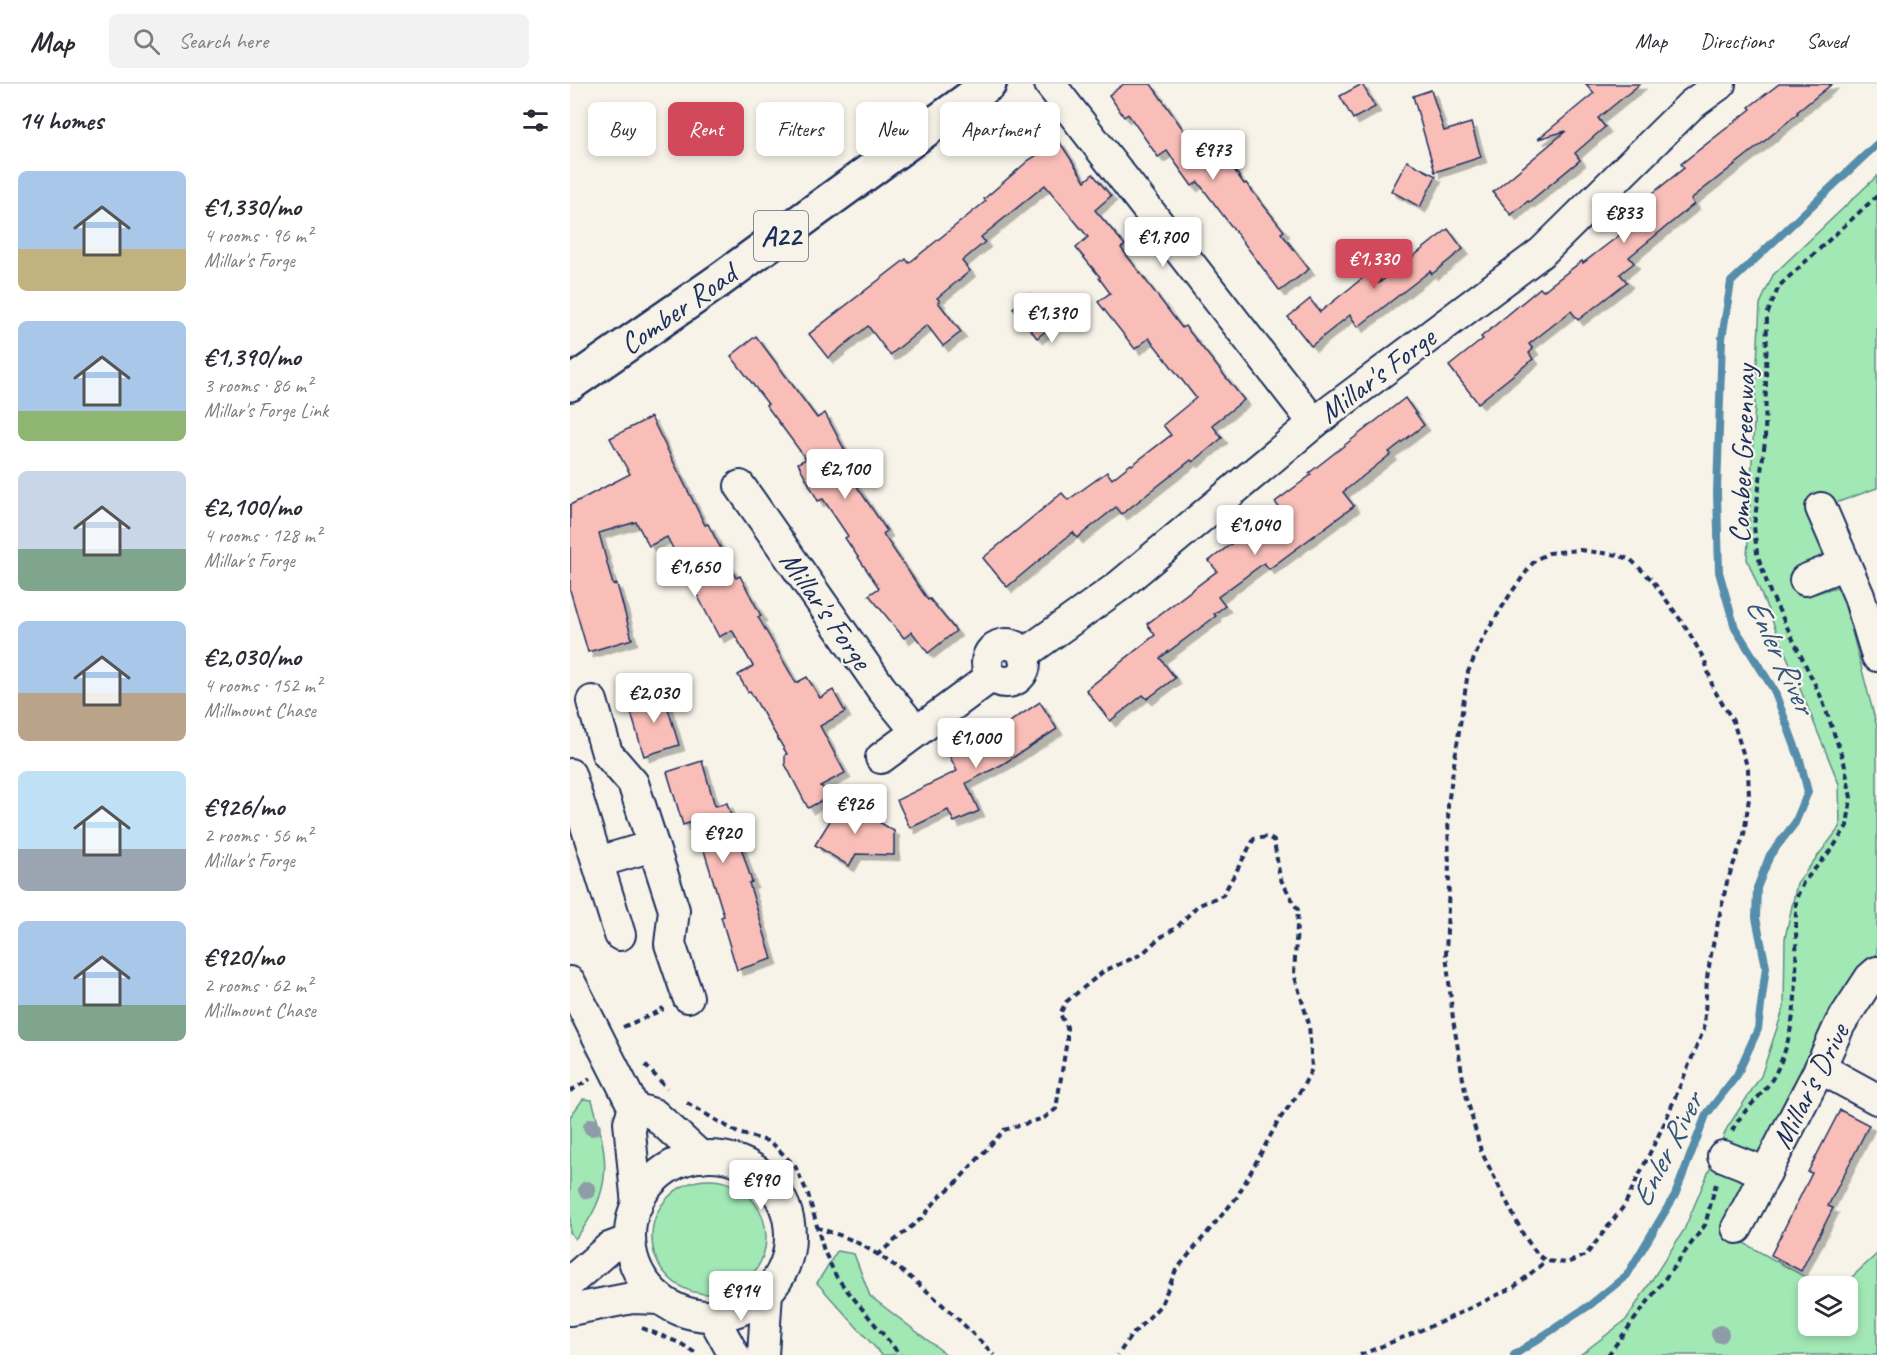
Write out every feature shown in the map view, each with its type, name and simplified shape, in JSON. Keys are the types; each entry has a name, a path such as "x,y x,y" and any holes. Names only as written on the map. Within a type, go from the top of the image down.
{"highway":[{"name":"Comber Road","path":"570,384 720,280 989,84"}],"street":[{"path":"1050,84 1314,423"},
{"name":"Millar's Forge","path":"881,758 992,676 988,671 987,663 988,654 994,648 1002,644 1010,644 1024,654 1119,586 1314,423 1542,252 1692,105 1720,84"},
{"name":"Millar's Forge","path":"740,486 881,688 916,731"},
{"path":"1821,508 1859,596 1877,656"},
{"path":"1805,580 1845,564"},
{"path":"592,701 607,753 633,783 674,910 670,944 688,997"},
{"path":"570,774 620,935"},
{"path":"598,862 653,846"},
{"name":"Millar's Drive","path":"1737,1228 1820,1068 1840,1024 1870,978 1877,972"},
{"path":"570,982 634,1108 654,1114 701,1156"},
{"path":"1820,1068 1877,1099"},
{"path":"634,1108 629,1122 637,1204 630,1240 634,1265 644,1283 660,1299 687,1314 713,1317 762,1298 780,1278 789,1253 790,1227 783,1201 768,1180 746,1164 721,1156 701,1156 675,1164 649,1184 637,1204"},
{"name":"Millar's Drive","path":"1723,1156 1766,1173"},
{"path":"570,1282 609,1248 630,1240"},
{"path":"763,1355 767,1292"},
{"path":"570,1310 632,1298 660,1299"},
{"path":"713,1317 734,1355"}],"path":[{"name":"Comber Greenway","path":"1608,1355 1705,1225 1723,1156 1733,1128 1773,1077 1785,1050 1794,1011 1796,899 1803,883 1834,846 1847,826 1851,798 1844,762 1822,699 1770,592 1757,553 1754,526 1765,441 1767,315 1779,286 1877,196"},
{"path":"1360,1355 1441,1322 1514,1287 1546,1261 1567,1263 1586,1256 1624,1206 1664,1124 1704,1029 1707,978 1712,949 1727,882 1744,835 1749,798 1748,769 1733,721 1713,688 1705,662 1687,629 1652,580 1631,560 1618,555 1580,550 1549,553 1535,560 1483,638 1468,672 1448,804 1449,884 1446,954 1453,1019 1465,1091 1481,1151 1524,1236 1538,1255 1546,1261"},
{"path":"877,1255 922,1218 939,1197 955,1184 1004,1130 1044,1118 1056,1109 1067,1027 1060,1014 1066,1002 1104,971 1142,954 1158,939 1178,927 1197,906 1223,895 1254,839 1268,837 1274,841 1280,878 1298,909 1294,974 1309,1024 1312,1069 1301,1090 1279,1120 1237,1197 1176,1270 1161,1305 1130,1337 1118,1355"},
{"path":"614,1031 662,1010 658,999"},
{"path":"644,1062 673,1093"},
{"path":"570,1091 590,1079"},
{"path":"680,1098 738,1133 771,1142 795,1166 808,1194 824,1251 837,1278 900,1355"},
{"path":"816,1227 847,1238 877,1255 919,1284 994,1355"},
{"path":"634,1326 680,1343 698,1355"}],"green space":[{"path":"1877,176 1877,488 1811,512 1826,556 1805,580 1810,595 1840,586 1877,727 1877,954 1840,1006 1731,1236 1803,1276 1798,1276 1798,1336 1858,1336 1858,1276 1853,1276 1877,1254 1877,1355 1580,1355 1626,1320 1684,1230 1727,1128 1761,1076 1784,1007 1785,938 1797,883 1840,827 1839,784 1747,559 1760,304 1773,275"},
{"path":"583,1099 592,1100 602,1139 605,1172 597,1205 575,1239 570,1232 570,1117"},
{"path":"709,1180 731,1184 749,1197 762,1215 766,1237 762,1259 749,1277 731,1290 709,1294 687,1290 669,1277 656,1259 652,1237 656,1215 669,1197 687,1184"},
{"path":"837,1251 854,1254 870,1296 947,1355 882,1355 817,1283"}],"building":[{"path":"1124,84 1151,84 1194,145 1210,134 1244,184 1246,183 1284,231 1281,233 1309,269 1280,291 1198,182 1192,186 1167,151 1158,157 1128,114 1124,117 1109,95"},
{"path":"1362,84 1375,107 1353,119 1340,96"},
{"path":"1586,84 1640,84 1598,118 1605,127 1575,153 1580,160 1511,215 1493,192 1566,131 1538,139 1594,93"},
{"path":"1779,84 1832,84 1691,199 1694,204 1629,257 1634,263 1620,274 1627,282 1578,320 1571,311 1529,344 1533,349 1529,353 1533,359 1478,403 1449,366 1540,288 1543,291 1621,234 1615,227 1650,200 1648,197 1684,168 1681,164"},
{"path":"1431,90 1444,131 1471,123 1481,157 1435,172 1413,96"},
{"path":"1060,143 1085,181 1093,174 1111,196 1095,210 1125,245 1121,248 1182,328 1185,326 1244,400 1212,425 1222,438 1193,462 1191,460 1122,514 1116,507 1077,538 1073,532 1007,587 983,558 1062,493 1068,500 1107,472 1112,479 1132,465 1171,435 1163,425 1196,398 1149,338 1135,349 1098,302 1110,293 1076,248 1088,237 1045,185 981,237 985,242 962,261 970,271 937,298 961,332 943,346 927,325 890,355 868,326 828,358 809,334 906,259 909,263 986,201 984,199 1035,156 1060,156"},
{"path":"1407,161 1436,176 1420,207 1391,191"},
{"path":"1448,229 1463,249 1432,274 1430,271 1358,327 1350,315 1311,346 1288,317 1310,299 1320,312 1394,253 1378,284"},
{"path":"1031,294 1054,324 1037,338 1013,308"},
{"path":"756,336 817,418 825,413 860,479 854,482 887,531 883,534 928,600 930,599 956,631 928,653 912,632 904,638 869,595 879,588 845,538 848,536 823,499 818,501 798,463 806,459 731,356"},
{"path":"1405,398 1424,425 1343,492 1354,506 1269,569 1264,563 1218,597 1225,606 1214,614 1216,616 1160,658 1175,678 1147,699 1143,695 1110,721 1086,690 1155,635 1147,624 1217,571 1209,561 1281,510 1275,502"},
{"path":"651,417 705,525 708,524 736,578 740,576 761,616 758,617 796,683 807,677 820,698 833,690 845,712 820,726 845,773 820,786 834,794 808,808 785,764 787,754 738,675 753,666 732,630 719,637 667,537 649,546 636,522 599,533 613,585 617,584 632,639 588,652 570,590 570,505 630,474 610,438"},
{"path":"663,692 679,745 644,756 628,703"},
{"path":"1040,702 1057,729 1003,764 966,783 979,811 954,822 948,810 910,828 897,800 957,771 950,757 1006,727 1005,725"},
{"path":"702,761 715,806 727,803 752,882 749,883 772,959 737,970 721,917 724,916 695,821 683,825 667,772"},
{"path":"843,800 894,831 894,855 856,854 849,866 815,845"},
{"path":"1840,1110 1869,1125 1828,1206 1833,1208 1801,1271 1771,1255 1812,1173 1808,1172"}],"waterway":[{"name":"Enler River","path":"1514,1355 1590,1305 1627,1275 1675,1195 1706,1115 1737,1075 1758,1029 1766,967 1756,918 1757,888 1770,855 1795,823 1808,792 1800,760 1774,690 1735,628 1719,572 1717,492 1722,338 1731,282 1877,144"}]}
